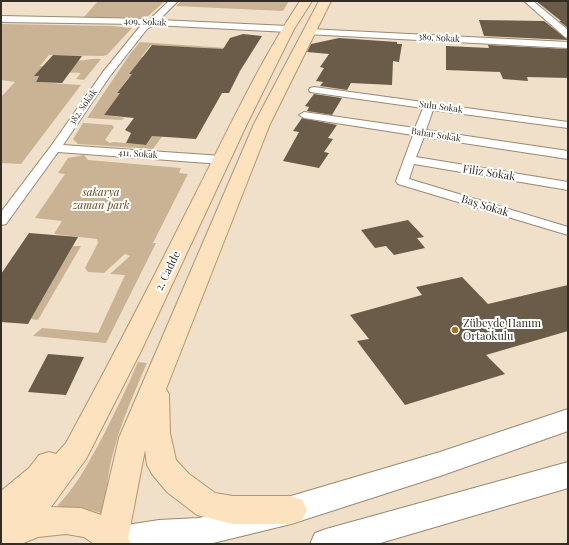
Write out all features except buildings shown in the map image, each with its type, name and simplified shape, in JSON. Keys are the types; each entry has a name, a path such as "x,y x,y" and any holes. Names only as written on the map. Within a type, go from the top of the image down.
{"main road":[{"name":"2. Cadde","path":"114,542 133,438 262,124 299,30 306,1"},
{"name":"2. Cadde","path":"5,527 130,349 222,160 299,30 325,1"},
{"path":"156,384 156,433 162,466 178,483 208,505 233,510 291,510"},
{"path":"5,527 51,520 68,520 92,526 114,542 159,535 199,532 291,510 440,464 568,420"},
{"path":"326,544 568,475"}],"street":[{"name":"382. Sokak","path":"1,221 55,148 106,74 144,27 152,22 174,1"},
{"path":"528,1 568,35"},
{"name":"409. Sokak","path":"1,19 152,22 299,30"},
{"name":"389. Sokak","path":"299,30 568,45"},
{"name":"Sulu Sokak","path":"314,90 568,125"},
{"path":"410,160 428,105"},
{"name":"Bahar Sokak","path":"304,114 568,155"},
{"name":"411. Sokak","path":"55,148 222,160"},
{"name":"Baş Sokak","path":"410,160 402,181 568,231"},
{"name":"Filiz Sokak","path":"410,160 568,186"}],"green space":[{"path":"98,1 165,1 146,18 84,17"},
{"path":"181,1 289,1 283,11 176,6"},
{"path":"1,24 112,26 132,28 107,55 49,55 40,66 71,67 75,61 101,59 84,80 76,79 81,73 39,71 35,76 39,76 36,82 81,85 21,164 1,163 1,97 15,82 1,80"},
{"path":"140,42 226,48 153,149 78,144 73,139 83,123 112,125 114,127 105,140 110,143 114,142 146,145 208,48 186,47 184,50 171,46 151,45 141,57 158,58 157,60 141,59 129,74 147,76 145,78 129,77 117,93 137,95 116,99 104,115 125,118 121,120 87,118 130,54"},
{"name":"sakarya zaman park","path":"84,155 88,160 181,168 179,173 188,174 153,243 156,243 106,343 33,336 42,328 98,333 125,275 110,274 130,256 125,254 104,273 88,272 85,268 98,243 97,239 54,234 62,221 35,218 65,174 58,173 68,158"},
{"path":"73,246 81,246 38,320 31,319"},
{"path":"138,362 147,363 133,395 117,439 106,489 104,514 76,509 59,510 58,505 78,480 104,434"}],"place":[{"name":"Zübeyde Hanım Ortaokulu","path":"455,330"}]}
